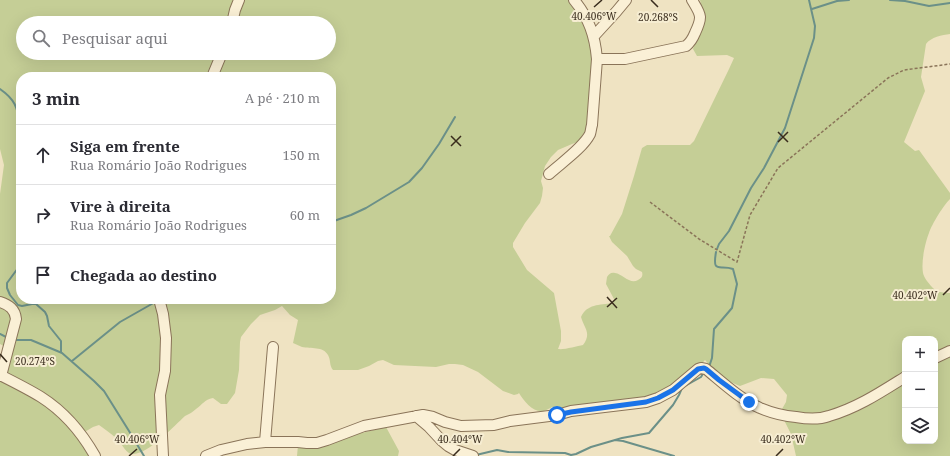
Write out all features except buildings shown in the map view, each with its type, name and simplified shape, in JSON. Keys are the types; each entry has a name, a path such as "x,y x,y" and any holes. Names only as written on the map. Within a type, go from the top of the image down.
{"street":[{"path":"234,16 240,0"},
{"path":"549,174 579,148 590,134 592,125 597,59 594,36 582,9 574,0"},
{"path":"594,36 626,0"},
{"path":"597,59 625,59 684,48 692,41 700,23 699,12 692,0"},
{"path":"214,72 219,60"},
{"path":"0,302 9,306 16,314 16,319 0,376 28,389 54,406 76,428 95,456"},
{"path":"161,304 164,314 166,338 165,370 160,395 163,456"},
{"path":"266,442 273,347"},
{"path":"938,357 950,351"},
{"path":"206,456 221,450 247,444 266,442 317,443 364,426 416,416 428,415 445,422 461,426 494,425 510,421 646,402 658,398 673,390 698,369 704,368 749,402 762,409 777,414 810,419 828,417 857,405 902,379"},
{"path":"416,416 429,426 448,446 473,456"}],"path":[{"path":"650,202 699,240 737,262 750,215 778,168 888,78 904,70 950,64"}],"green space":[{"path":"0,0 572,0 578,8 593,44 590,128 580,141 558,150 545,166 541,181 543,188 540,203 525,223 513,243 513,247 527,270 554,293 561,331 561,341 558,349 583,345 586,341 587,334 581,317 590,307 613,303 614,299 606,284 609,274 618,274 632,281 638,280 642,277 642,272 633,266 627,256 612,242 609,236 622,214 642,148 647,145 690,145 694,141 734,58 727,55 697,56 693,49 704,19 700,0 950,0 950,34 934,38 926,44 921,77 925,91 904,142 915,151 919,150 950,193 950,199 938,215 929,233 924,253 923,273 924,277 935,290 950,293 950,456 796,456 791,434 784,420 782,409 786,402 787,395 774,379 761,378 740,386 721,376 705,360 697,369 680,381 639,400 560,410 552,407 544,411 536,410 529,406 519,393 514,395 503,391 478,372 463,365 449,364 436,367 394,365 383,360 358,370 333,370 326,352 316,348 302,347 293,343 298,320 290,315 282,306 260,315 241,337 239,370 235,393 227,404 221,404 213,398 204,402 194,411 185,416 160,440 145,450 131,454 116,438 99,425 78,436 93,456 0,456 0,375 11,350 0,344 0,194 4,165 0,149"},
{"path":"386,427 399,451 398,456 297,456 298,445 321,443"}],"waterway":[{"path":"717,249 729,231 751,188 764,168 785,128 814,38 815,26 809,0"},
{"path":"812,9 837,1 849,0"},
{"path":"890,0 905,1 929,6 950,3"},
{"path":"0,89 13,101 16,108"},
{"path":"336,220 366,208 409,182 422,168 439,144 455,117"},
{"path":"709,367 712,358 714,329 732,308 737,284 733,269 716,266 716,252"},
{"path":"16,271 7,283 7,288 10,295 16,302"},
{"path":"17,304 22,306 32,304"},
{"path":"36,304 45,312 49,326 61,341 61,352"},
{"path":"72,361 120,322 152,304"},
{"path":"0,334 8,338"},
{"path":"14,340 31,340 62,353 94,381 104,391 144,456"},
{"path":"685,386 701,377 704,372"},
{"path":"476,455 497,450 508,452 565,453 571,455 591,447 622,438 649,433 673,405 682,388"},
{"path":"615,440 674,456"}],"route":[{"path":"557,415 646,402 665,395 701,368 706,369 749,402"}]}
